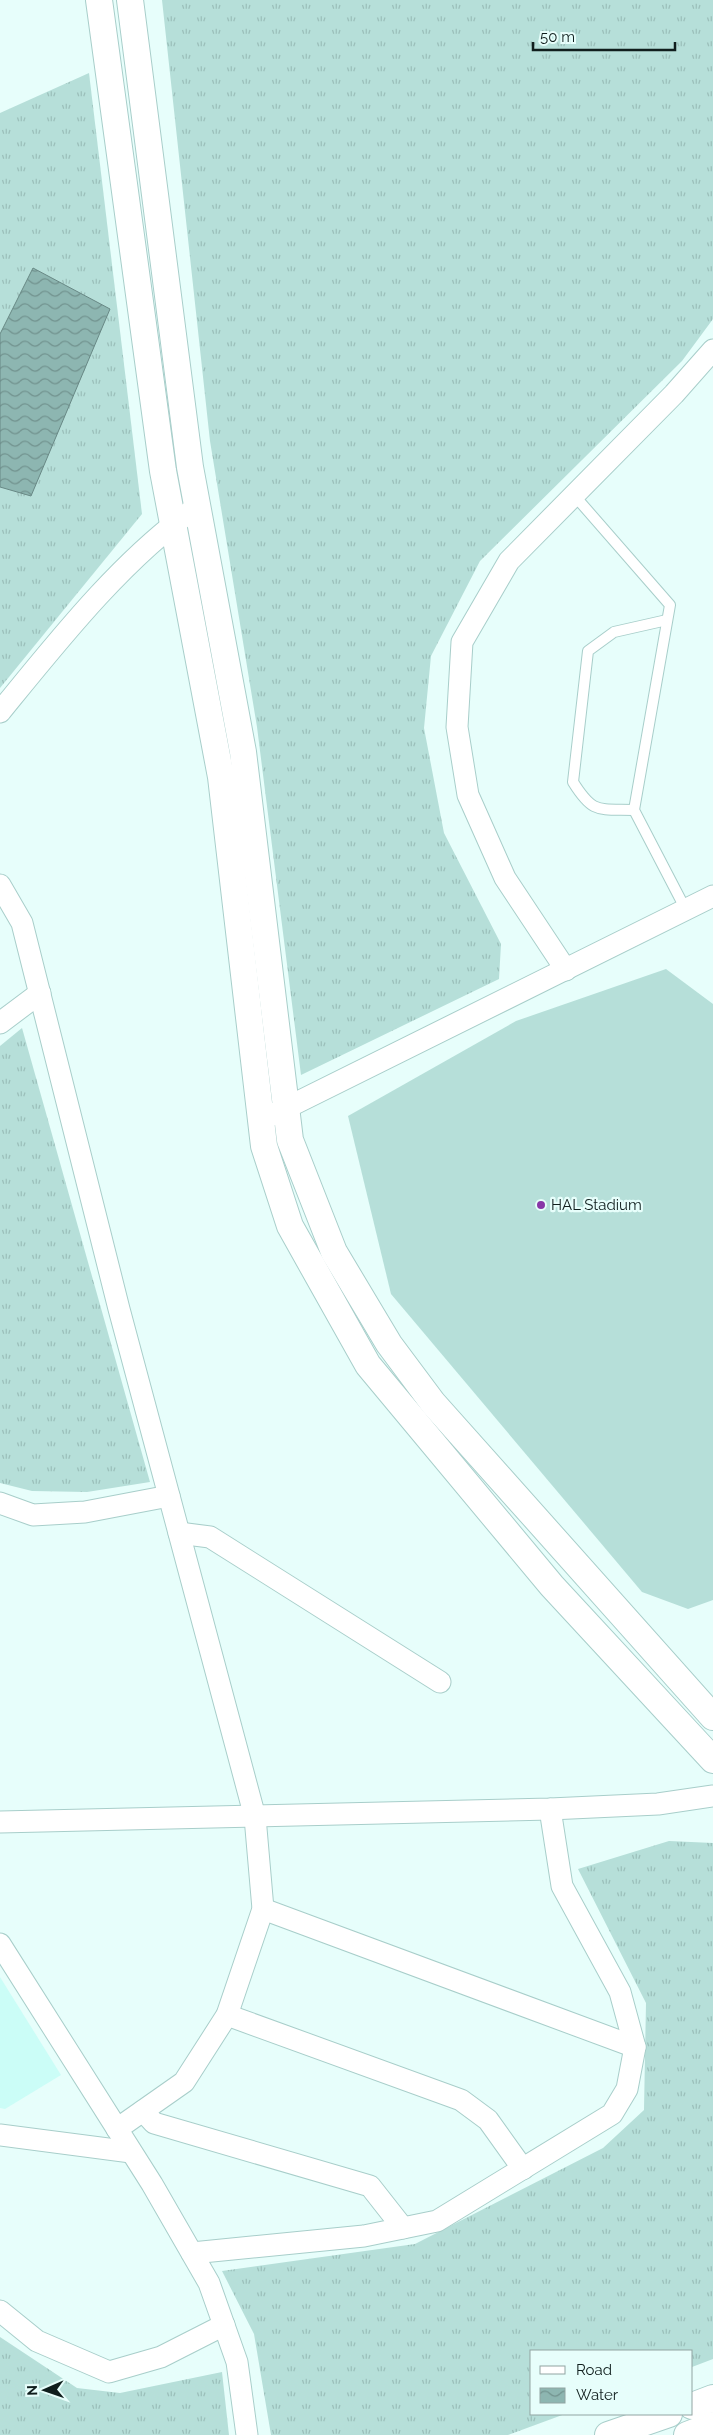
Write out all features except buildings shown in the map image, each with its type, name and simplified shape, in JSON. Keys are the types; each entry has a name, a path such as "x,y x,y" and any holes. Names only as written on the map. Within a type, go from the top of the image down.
{"street":[{"path":"99,0 163,471 221,777 264,1146 290,1226 368,1365 552,1586 713,1760"},
{"path":"130,0 190,467 243,752 290,1140 334,1252 389,1344 433,1403 713,1717"},
{"path":"566,970 504,878 468,795 457,727 462,642 509,561 674,394 713,350"},
{"path":"0,712 125,568 173,524 197,506"},
{"path":"0,885 22,923 116,1299 255,1817 263,1909 227,2015 184,2082 117,2128"},
{"path":"261,1120 713,896"},
{"path":"0,1023 40,993"},
{"path":"0,1503 33,1515 85,1512 169,1496"},
{"path":"179,1534 210,1538 440,1682"},
{"path":"0,1822 550,1809 658,1804 713,1796"},
{"path":"192,2254 364,2236 437,2221 612,2114 628,2089 635,2047 620,1992 562,1886 550,1809"},
{"path":"263,1909 635,2047"},
{"path":"0,1944 117,2128 209,2283 237,2362 248,2435"},
{"path":"227,2015 461,2100 488,2120 524,2169"},
{"path":"143,2111 154,2123 370,2186 403,2228"},
{"path":"0,2135 131,2152"},
{"path":"0,2311 37,2342 109,2372 161,2357 224,2325"},
{"path":"693,2406 713,2398"},
{"path":"608,2435 666,2415"},
{"path":"687,2435 713,2425"}],"lane":[{"path":"574,495 670,605 634,810 686,910"},
{"path":"634,810 597,809 583,798 573,782 588,651 614,632 667,620"}],"shaded area":[{"path":"0,1977 61,2075 5,2109 0,2108"}],"green space":[{"path":"162,0 713,0 713,319 682,361 480,561 431,656 424,728 444,833 501,944 499,979 301,1075 257,727 210,441"},
{"path":"89,73 142,514 0,688 0,113"},
{"name":"HAL Stadium","path":"666,969 713,1004 713,1600 688,1609 642,1592 391,1294 348,1116 516,1021"},
{"path":"22,1028 150,1482 87,1492 32,1491 0,1483 0,1046"},
{"path":"669,1841 713,1843 713,2359 693,2367 693,2350 530,2350 530,2415 562,2415 508,2435 271,2435 254,2334 222,2271 415,2244 603,2148 644,2110 646,2003 578,1869"},
{"path":"0,2337 77,2388 120,2393 222,2372 229,2435 0,2435"}],"water":[{"path":"33,268 110,309 31,496 0,487 0,334"}],"place":[{"name":"HAL Stadium","path":"541,1205"}]}
